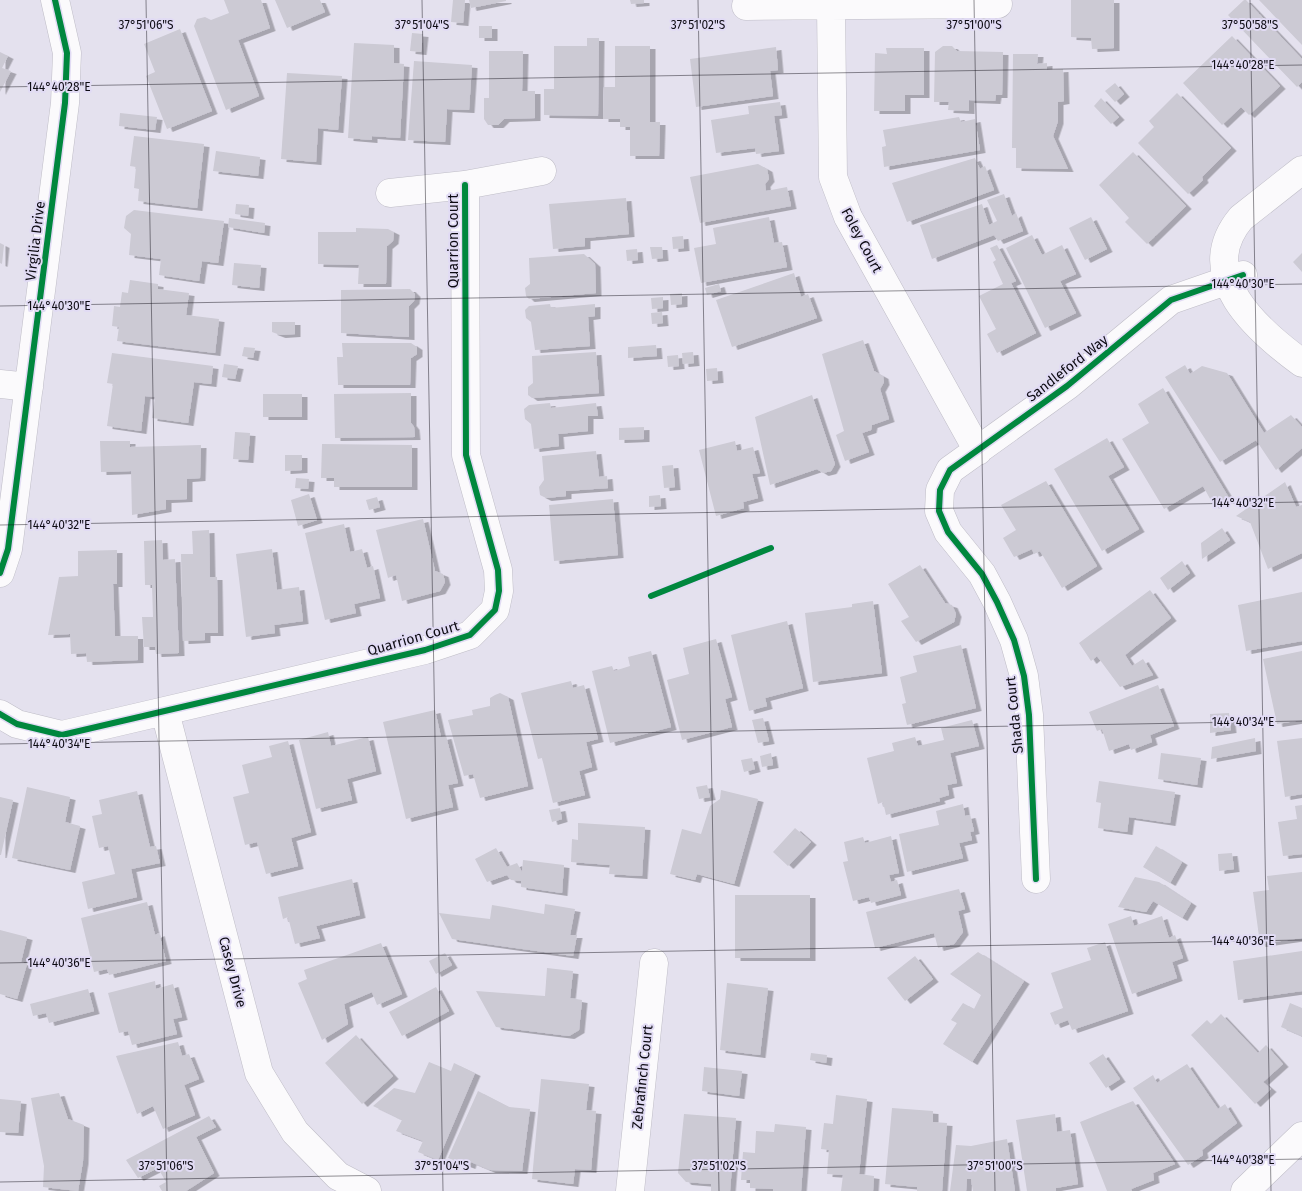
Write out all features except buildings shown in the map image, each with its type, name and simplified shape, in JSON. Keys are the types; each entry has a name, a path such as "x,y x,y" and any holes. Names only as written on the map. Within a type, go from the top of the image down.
{"street":[{"name":"Virgilia Drive","path":"0,573 8,549 66,103 67,53 63,2"},
{"path":"746,6 998,4"},
{"name":"Foley Court","path":"830,6 832,177 848,217 978,451"},
{"path":"1302,170 1244,244 1235,279 1236,299 1247,314 1280,347 1302,363"},
{"name":"Quarrion Court","path":"390,193 465,185 542,171"},
{"name":"Quarrion Court","path":"0,714 17,724 62,735 425,650 470,634 495,610 499,592 498,570 466,455 465,185"},
{"path":"1235,279 1248,288 1283,327 1302,353"},
{"name":"Sandleford Way","path":"939,511 940,490 950,470 1067,386 1171,300 1235,279"},
{"path":"0,384 29,387"},
{"name":"Shada Court","path":"939,511 948,532 982,574 998,602 1014,640 1024,676 1029,715 1036,879"},
{"name":"Casey Drive","path":"165,712 259,1073 295,1132 338,1176 367,1191"},
{"name":"Zebrafinch Court","path":"630,1191 654,963"},
{"path":"1245,1191 1302,1136"}],"cycle path":[{"path":"0,573 8,549 65,103 67,53 55,0"},
{"path":"0,714 17,724 62,735 425,650 470,635 495,610 499,591 498,570 466,455 465,185"},
{"path":"1036,879 1029,715 1024,676 1014,640 997,602 982,574 948,532 939,511 940,490 950,470 1067,386 1171,300 1243,275"},
{"path":"651,596 771,548"}]}
